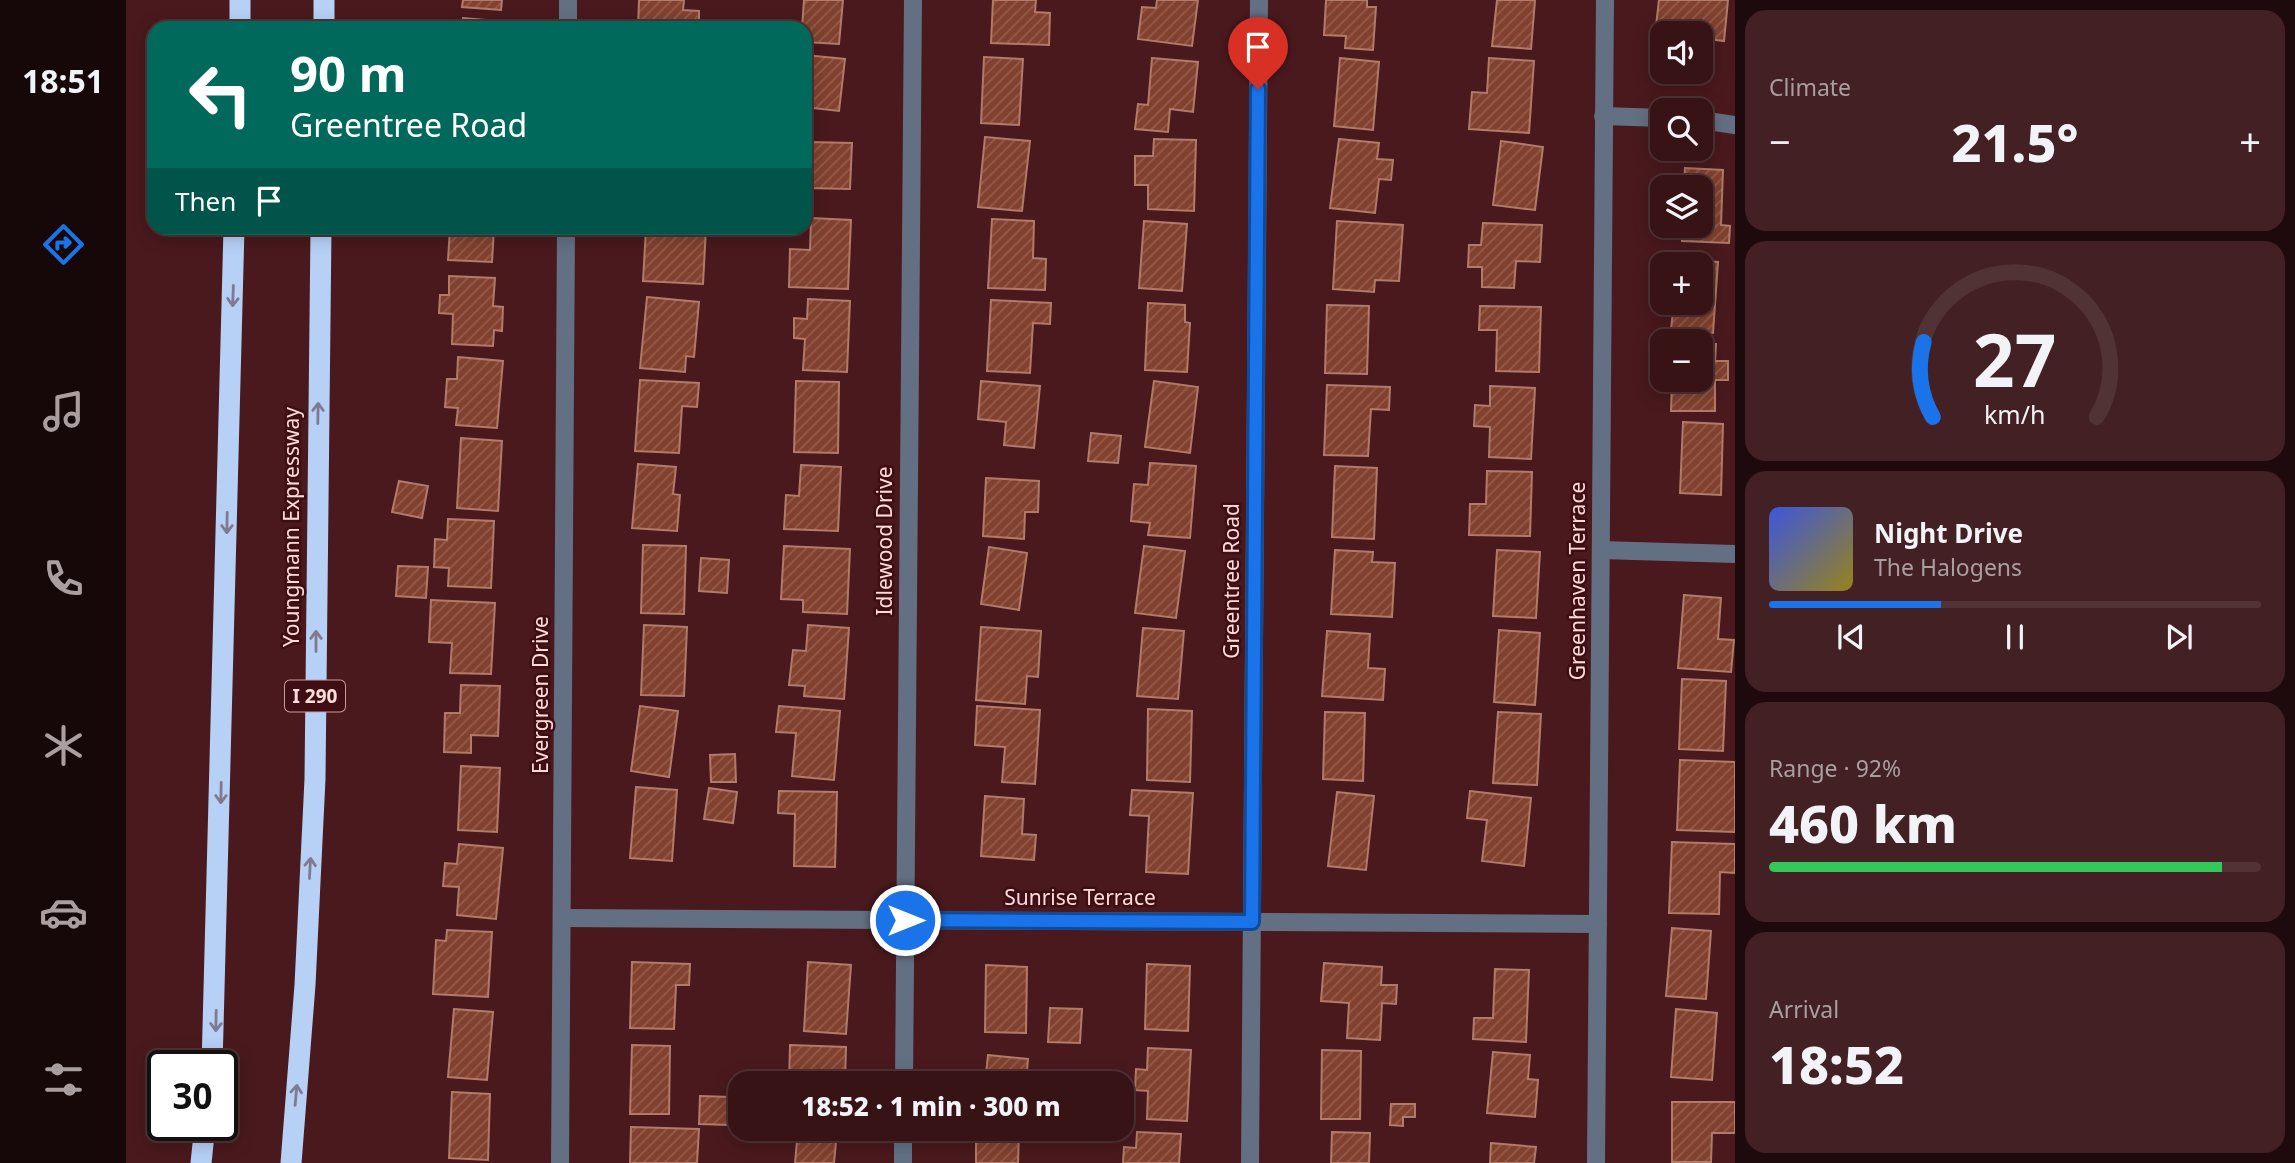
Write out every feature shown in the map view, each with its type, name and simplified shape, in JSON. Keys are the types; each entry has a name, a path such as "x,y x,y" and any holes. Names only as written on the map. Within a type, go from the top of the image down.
{"highway":[{"path":"240,0 240,21"},
{"path":"324,0 324,21"},
{"path":"212,1050 234,235"},
{"name":"Youngmann Expressway","path":"290,1163 305,985 315,779 321,235"},
{"path":"201,1163 203,1141"}],"street":[{"path":"568,0 568,21"},
{"name":"Idlewood Drive","path":"904,1071 913,0"},
{"name":"Greentree Road","path":"1250,1163 1259,0"},
{"name":"Greenhaven Terrace","path":"1596,1163 1605,0"},
{"path":"1603,116 1650,118"},
{"path":"1713,122 1735,125"},
{"name":"Evergreen Drive","path":"560,1163 566,235"},
{"path":"1601,550 1735,554"},
{"name":"Sunrise Terrace","path":"562,918 1598,924"},
{"path":"903,1141 903,1163"}],"building":[{"path":"463,0 502,0 501,10 462,7"},
{"path":"639,0 684,0 683,10 699,11 699,21 638,21"},
{"path":"804,0 843,0 839,44 812,42 812,21 802,21"},
{"path":"993,0 1036,0 1035,12 1050,13 1049,45 991,43"},
{"path":"1157,0 1198,0 1192,46 1138,39 1142,7 1156,8"},
{"path":"1326,0 1367,0 1367,7 1376,7 1373,50 1345,48 1346,36 1324,35"},
{"path":"1497,0 1535,0 1531,49 1492,46"},
{"path":"1659,0 1728,0 1724,41 1713,40 1713,21 1657,21"},
{"path":"463,18 497,21 463,21"},
{"path":"812,56 845,59 839,111 812,108"},
{"path":"984,57 1023,59 1019,125 981,123"},
{"path":"1152,58 1198,62 1193,112 1170,109 1168,132 1135,129 1138,104 1148,105"},
{"path":"1340,58 1379,62 1373,130 1334,126"},
{"path":"1489,58 1534,61 1529,133 1469,129 1472,92 1487,93"},
{"path":"985,137 1030,141 1022,211 978,207"},
{"path":"1154,139 1196,140 1194,211 1148,209 1148,185 1135,185 1135,156 1153,156"},
{"path":"1339,139 1379,143 1377,159 1393,160 1391,180 1379,179 1375,213 1330,208"},
{"path":"1501,141 1543,147 1535,210 1493,205"},
{"path":"812,142 852,143 850,189 812,188"},
{"path":"1685,168 1723,170 1721,225 1730,226 1729,243 1682,241 1682,238 1713,238 1713,175 1685,175"},
{"path":"812,218 851,220 848,289 789,287 790,249 810,250"},
{"path":"992,219 1034,221 1033,258 1046,259 1045,290 988,288"},
{"path":"1144,221 1187,224 1182,291 1139,288"},
{"path":"1337,221 1403,225 1399,281 1375,280 1374,292 1333,289"},
{"path":"1483,223 1542,225 1540,262 1516,261 1514,288 1482,287 1482,267 1468,267 1469,245 1481,245"},
{"path":"450,235 494,235 492,262 448,260"},
{"path":"646,235 706,235 703,284 643,281"},
{"path":"1713,262 1718,262 1713,333 1713,329 1671,329 1673,315 1713,315"},
{"path":"449,276 495,278 493,306 503,307 502,331 494,330 493,346 452,344 453,314 439,313 440,295 449,295"},
{"path":"647,297 699,302 694,357 686,356 685,372 640,368"},
{"path":"808,299 850,301 847,372 803,370 805,339 794,338 794,318 807,319"},
{"path":"991,300 1051,303 1050,324 1033,323 1030,373 987,371"},
{"path":"1148,303 1185,305 1185,322 1190,323 1187,372 1145,370"},
{"path":"1327,305 1369,306 1367,374 1325,373"},
{"path":"1480,306 1541,307 1539,372 1496,371 1497,330 1479,330"},
{"path":"1713,344 1716,344 1715,361 1728,361 1728,380 1715,380 1715,411 1671,411 1672,392 1713,392"},
{"path":"458,357 503,361 497,428 456,425 458,408 445,407 447,379 457,379"},
{"path":"640,380 699,383 697,407 682,406 679,453 635,451"},
{"path":"796,381 839,382 838,453 794,452"},
{"path":"981,381 1040,386 1034,448 1004,445 1006,422 978,419"},
{"path":"1154,381 1198,387 1190,453 1145,447"},
{"path":"1327,385 1390,387 1389,410 1371,409 1368,456 1324,455"},
{"path":"1490,386 1535,388 1531,459 1489,457 1490,427 1474,426 1475,405 1490,406"},
{"path":"1683,422 1723,424 1721,495 1680,493"},
{"path":"1091,433 1121,436 1118,463 1088,461"},
{"path":"461,438 502,441 498,511 457,508"},
{"path":"1150,463 1196,466 1190,538 1148,535 1150,523 1131,521 1134,484 1148,485"},
{"path":"638,464 676,467 673,494 680,495 677,531 632,528"},
{"path":"801,465 841,467 838,531 784,529 786,495 799,496"},
{"path":"1335,466 1377,468 1374,539 1332,537"},
{"path":"1487,471 1532,472 1530,536 1469,535 1470,504 1486,504"},
{"path":"986,478 1039,481 1038,512 1025,512 1024,539 983,536"},
{"path":"399,481 428,486 422,518 392,512"},
{"path":"448,519 494,521 491,588 448,586 449,568 434,567 435,539 447,540"},
{"path":"643,545 686,546 684,614 641,613"},
{"path":"784,546 850,549 847,614 803,612 803,600 781,599"},
{"path":"1144,546 1185,551 1176,618 1135,613"},
{"path":"989,547 1027,553 1019,610 981,604"},
{"path":"1335,550 1373,552 1372,562 1395,563 1392,617 1331,614"},
{"path":"1497,550 1540,552 1536,618 1493,616"},
{"path":"701,558 729,560 727,593 699,591"},
{"path":"398,566 428,567 426,598 396,596"},
{"path":"1684,595 1721,598 1718,639 1734,640 1731,672 1678,668"},
{"path":"431,600 495,603 491,674 450,673 452,643 429,642"},
{"path":"644,625 687,627 684,696 641,695"},
{"path":"808,625 849,628 844,699 804,696 805,686 789,685 793,650 806,651"},
{"path":"981,627 1041,631 1038,677 1027,676 1025,704 976,700"},
{"path":"1143,628 1184,631 1178,699 1137,696"},
{"path":"1499,630 1540,633 1535,705 1494,702"},
{"path":"1327,631 1370,634 1368,668 1385,669 1383,700 1322,696"},
{"path":"1682,679 1726,681 1723,751 1679,749"},
{"path":"461,685 500,686 498,736 471,735 471,753 444,752 445,713 460,713"},
{"path":"640,706 678,711 669,777 631,771"},
{"path":"779,706 840,711 834,780 792,776 796,733 776,732"},
{"path":"977,706 1040,710 1035,784 1002,782 1005,747 975,745"},
{"path":"1148,709 1192,711 1190,782 1147,780"},
{"path":"1325,712 1365,713 1363,781 1323,779"},
{"path":"1498,712 1541,714 1537,785 1493,783"},
{"path":"735,754 736,782 711,782 710,755"},
{"path":"1680,760 1735,762 1735,832 1677,830"},
{"path":"461,766 500,768 497,832 458,830"},
{"path":"636,787 677,790 672,861 630,858"},
{"path":"709,788 737,792 733,823 704,819"},
{"path":"1132,790 1193,793 1188,874 1146,872 1149,816 1130,815"},
{"path":"779,791 837,792 835,867 794,866 795,814 778,813"},
{"path":"1470,791 1531,798 1524,866 1482,861 1487,820 1467,818"},
{"path":"1337,792 1374,796 1366,870 1328,866"},
{"path":"985,796 1024,799 1022,834 1036,835 1034,860 981,856"},
{"path":"1672,842 1735,844 1735,873 1720,872 1719,914 1669,913"},
{"path":"459,844 503,848 496,919 457,915 459,887 443,886 445,863 457,864"},
{"path":"1672,928 1711,931 1706,999 1666,996"},
{"path":"447,930 492,932 488,997 433,994 436,940 446,941"},
{"path":"632,962 690,964 689,985 676,985 674,1029 630,1028"},
{"path":"808,962 851,965 846,1034 804,1031"},
{"path":"1324,963 1382,967 1381,985 1397,985 1396,1004 1382,1003 1380,1040 1347,1038 1349,1003 1321,1001"},
{"path":"1147,964 1190,966 1188,1031 1145,1029"},
{"path":"986,965 1027,967 1026,1033 985,1032"},
{"path":"1495,969 1529,970 1526,1042 1473,1039 1474,1018 1493,1018"},
{"path":"1050,1008 1082,1009 1080,1043 1048,1042"},
{"path":"454,1009 493,1012 487,1080 448,1077"},
{"path":"1676,1009 1717,1013 1712,1080 1671,1077"},
{"path":"632,1045 670,1046 669,1114 630,1114"},
{"path":"790,1045 846,1047 845,1071 789,1071"},
{"path":"1148,1048 1191,1050 1187,1121 1147,1119 1148,1091 1135,1090 1136,1069 1147,1070"},
{"path":"1322,1050 1361,1051 1360,1119 1321,1119"},
{"path":"1493,1052 1530,1055 1528,1079 1538,1080 1535,1117 1487,1113"},
{"path":"988,1055 1028,1059 1027,1071 986,1071"},
{"path":"452,1092 490,1094 488,1160 449,1158"},
{"path":"700,1096 728,1097 728,1125 699,1124"},
{"path":"1672,1102 1735,1102 1735,1133 1712,1133 1711,1162 1672,1162"},
{"path":"1391,1104 1415,1104 1415,1117 1403,1117 1403,1126 1390,1125"},
{"path":"631,1127 699,1129 697,1163 630,1163"},
{"path":"1137,1132 1181,1134 1179,1163 1123,1163 1124,1147 1136,1148"},
{"path":"1332,1132 1370,1133 1369,1163 1331,1163"},
{"path":"797,1141 836,1141 834,1163 795,1163"},
{"path":"976,1141 1019,1141 1018,1163 976,1163"},
{"path":"1491,1143 1536,1147 1534,1163 1490,1163"}],"route":[{"path":"905,920 1252,922 1258,89"}]}
